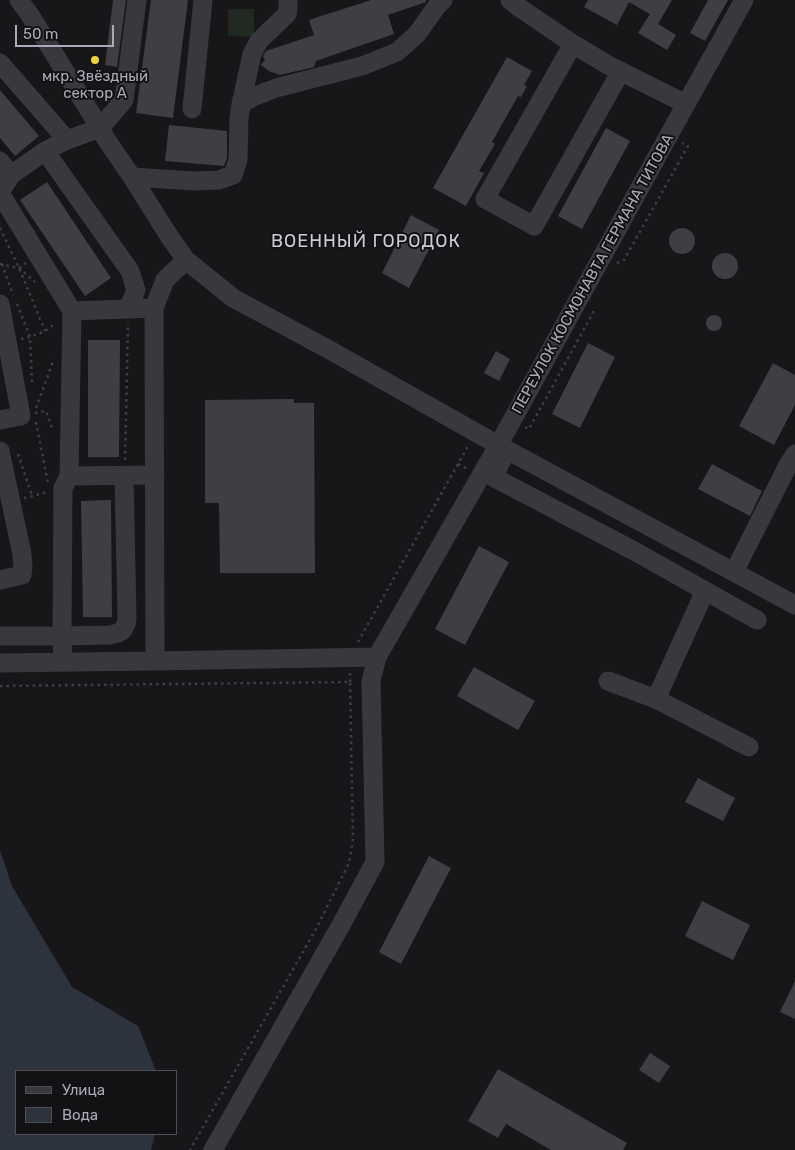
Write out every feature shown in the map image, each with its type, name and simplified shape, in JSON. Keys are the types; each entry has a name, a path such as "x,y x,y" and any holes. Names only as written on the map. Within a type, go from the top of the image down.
{"street":[{"path":"63,662 62,636 72,311 0,192 5,168 67,140 100,128 124,100 137,0"},
{"path":"192,109 203,0"},
{"path":"132,178 194,181 218,180 233,175 238,160 241,104 252,54 259,41 286,14 288,0"},
{"path":"241,104 253,96 276,88 362,66 397,52 417,34 443,0"},
{"path":"510,0 573,44 686,104"},
{"name":"ПЕРЕУЛОК КОСМОНАВТА ГЕРМАНА ТИТОВА","path":"503,447 686,104 744,0"},
{"path":"22,1 106,139 186,260 233,298 795,605"},
{"path":"573,44 485,199 534,226 621,71"},
{"path":"0,62 67,140"},
{"path":"45,151 130,271 136,290 128,309"},
{"path":"155,661 154,308 164,280 186,260"},
{"path":"0,304 22,416 0,420"},
{"path":"72,311 154,308"},
{"path":"503,447 493,477 636,552 757,620"},
{"path":"213,1150 342,925 374,862 371,681 377,657 503,447"},
{"path":"0,580 22,575 24,567 11,501 9,452"},
{"path":"734,572 795,454"},
{"path":"66,482 155,475"},
{"path":"0,636 110,635 123,630 127,618 124,476"},
{"path":"656,698 705,591"},
{"path":"0,663 377,657"},
{"path":"608,681 656,698 749,746"}],"path":[{"path":"0,228 45,331"},
{"path":"19,268 37,255"},
{"path":"0,264 19,268 42,287"},
{"path":"124,476 128,309"},
{"path":"7,340 30,337 45,331 72,311"},
{"path":"22,416 34,414 55,358"},
{"path":"9,452 32,496"},
{"path":"11,501 32,496 66,482"},
{"path":"0,686 350,682 354,839 349,864 316,929 190,1150"}],"shaded area":[{"path":"228,9 254,9 254,37 228,36"}],"water":[{"path":"0,850 12,886 72,987 138,1026 156,1070 15,1070 15,1135 155,1135 151,1150 0,1150"}],"building":[{"path":"113,0 126,0 117,67 105,65"},
{"path":"151,0 188,0 173,118 136,113"},
{"path":"371,0 426,0 426,2 388,15 394,34 316,61 314,67 280,75 269,71 261,65 265,61 263,56 266,51 314,35 309,20"},
{"path":"588,0 672,0 658,24 676,35 667,50 638,33 650,14 629,2 617,25 584,7"},
{"path":"708,0 728,0 705,41 690,33"},
{"path":"507,57 532,71 524,85 527,86 521,97 518,96 492,142 495,144 479,171 484,173 466,206 433,188"},
{"path":"0,90 39,136 15,156 0,138"},
{"path":"169,125 227,131 227,158 224,166 165,161"},
{"path":"606,128 630,141 582,229 558,216"},
{"path":"47,182 111,278 85,296 20,200"},
{"path":"411,215 439,230 409,288 382,273"},
{"path":"682,228 691,232 695,241 691,250 682,254 673,250 669,241 673,232"},
{"path":"725,253 734,257 738,266 734,275 725,279 716,275 712,266 716,257"},
{"path":"714,315 720,317 722,323 720,329 714,331 708,329 706,323 708,317"},
{"path":"88,340 120,340 119,457 88,457"},
{"path":"588,343 615,357 580,428 552,414"},
{"path":"496,351 510,359 499,381 484,373"},
{"path":"773,363 795,375 795,405 774,445 739,426"},
{"path":"294,399 294,403 314,403 315,573 220,573 219,503 205,503 205,400"},
{"path":"712,464 762,491 750,516 698,489"},
{"path":"111,500 112,617 83,617 81,501"},
{"path":"479,546 509,562 465,645 435,629"},
{"path":"474,667 535,701 518,730 457,696"},
{"path":"698,778 735,798 723,821 685,802"},
{"path":"429,856 451,868 401,964 379,952"},
{"path":"702,901 750,925 733,960 685,936"},
{"path":"795,981 795,1019 780,1012"},
{"path":"650,1053 670,1066 659,1083 639,1070"},
{"path":"498,1069 627,1143 623,1150 551,1150 506,1124 498,1138 468,1121"}],"place":[{"name":"мкр. Звёздный сектор А","path":"95,60"}],"district":[{"name":"ВОЕННЫЙ ГОРОДОК","path":"366,242"}]}
